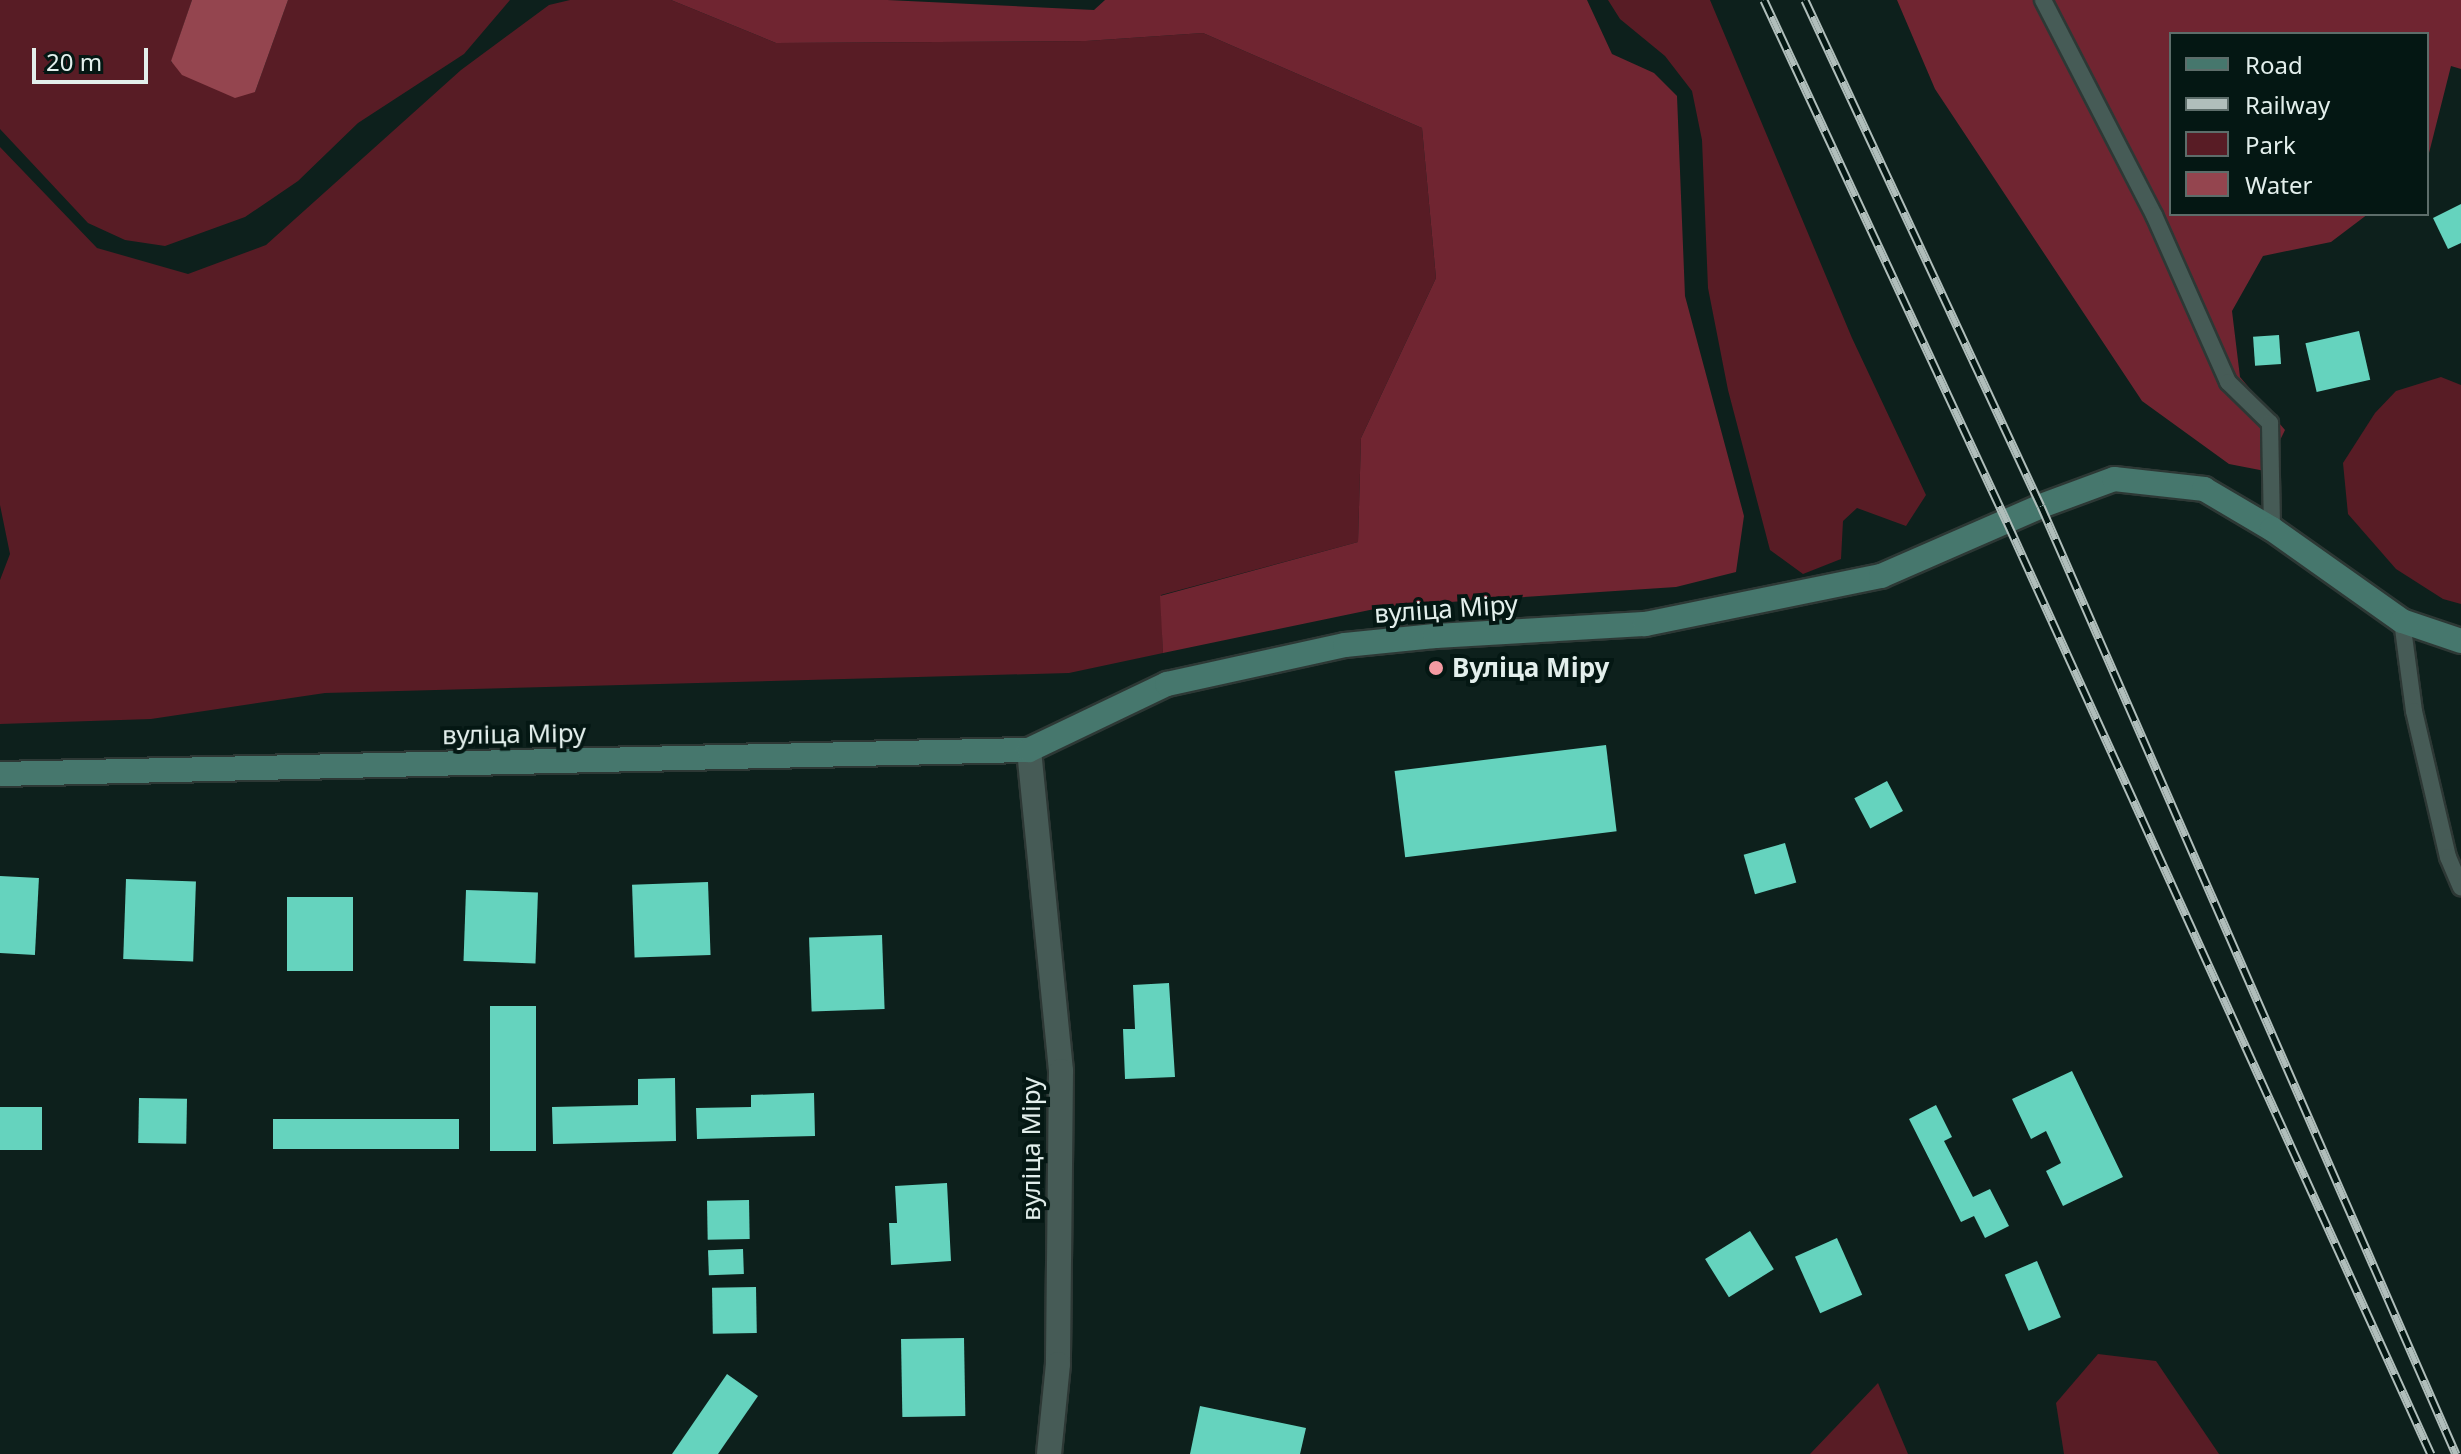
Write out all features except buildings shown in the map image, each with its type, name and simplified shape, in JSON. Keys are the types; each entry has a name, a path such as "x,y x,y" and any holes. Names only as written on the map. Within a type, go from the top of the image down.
{"street":[{"name":"вуліца Міру","path":"0,774 1029,750 1167,684 1345,645 1435,636 1645,624 1881,576 2041,506 2114,479 2204,489 2272,529 2402,621 2461,641"},
{"name":"вуліца Міру","path":"1029,750 1061,1071 1058,1364 1049,1454"}],"lane":[{"path":"2043,0 2154,215 2228,382 2270,423 2272,529"},
{"path":"2402,621 2414,711 2448,857 2461,887"}],"green space":[{"path":"0,0 192,0 171,62 255,92 288,0 510,0 464,54 358,123 298,181 245,217 165,246 125,240 88,223 0,129"},
{"path":"570,0 671,0 776,43 1086,41 1203,33 1422,128 1436,278 1361,438 1358,542 1161,595 1163,653 1069,673 325,693 151,719 0,724 0,580 10,554 0,505 0,147 97,248 188,274 266,245 461,70 549,5"},
{"path":"1608,0 1710,0 1852,338 1926,495 1906,526 1857,508 1843,521 1841,559 1803,574 1770,550 1728,390 1708,288 1702,140 1692,91 1665,56 1620,19"},
{"path":"2441,377 2461,385 2461,604 2443,599 2396,569 2348,514 2343,463 2375,413 2396,391"},
{"path":"2098,1354 2156,1361 2219,1454 2064,1454 2056,1403"},
{"path":"1878,1383 1908,1454 1810,1454"}],"shaded area":[{"path":"671,0 887,0 1094,10 1105,0 1587,0 1612,54 1654,73 1677,96 1685,296 1744,516 1736,572 1676,587 1389,606 1163,653 1160,596 1358,542 1361,438 1436,278 1422,128 1203,33 1086,41 776,43"},
{"path":"1897,0 2461,0 2461,69 2451,66 2429,153 2429,32 2169,32 2169,216 2365,216 2331,242 2263,256 2232,311 2240,377 2285,430 2265,471 2229,464 2142,401 1935,89"}],"water":[{"path":"192,0 288,0 255,92 235,98 182,75 171,61"}],"railway":[{"path":"1764,0 2007,522 2431,1454"},
{"path":"1805,0 2041,506 2456,1454"}],"place":[{"name":"Вуліца Міру","path":"1436,668"}]}
